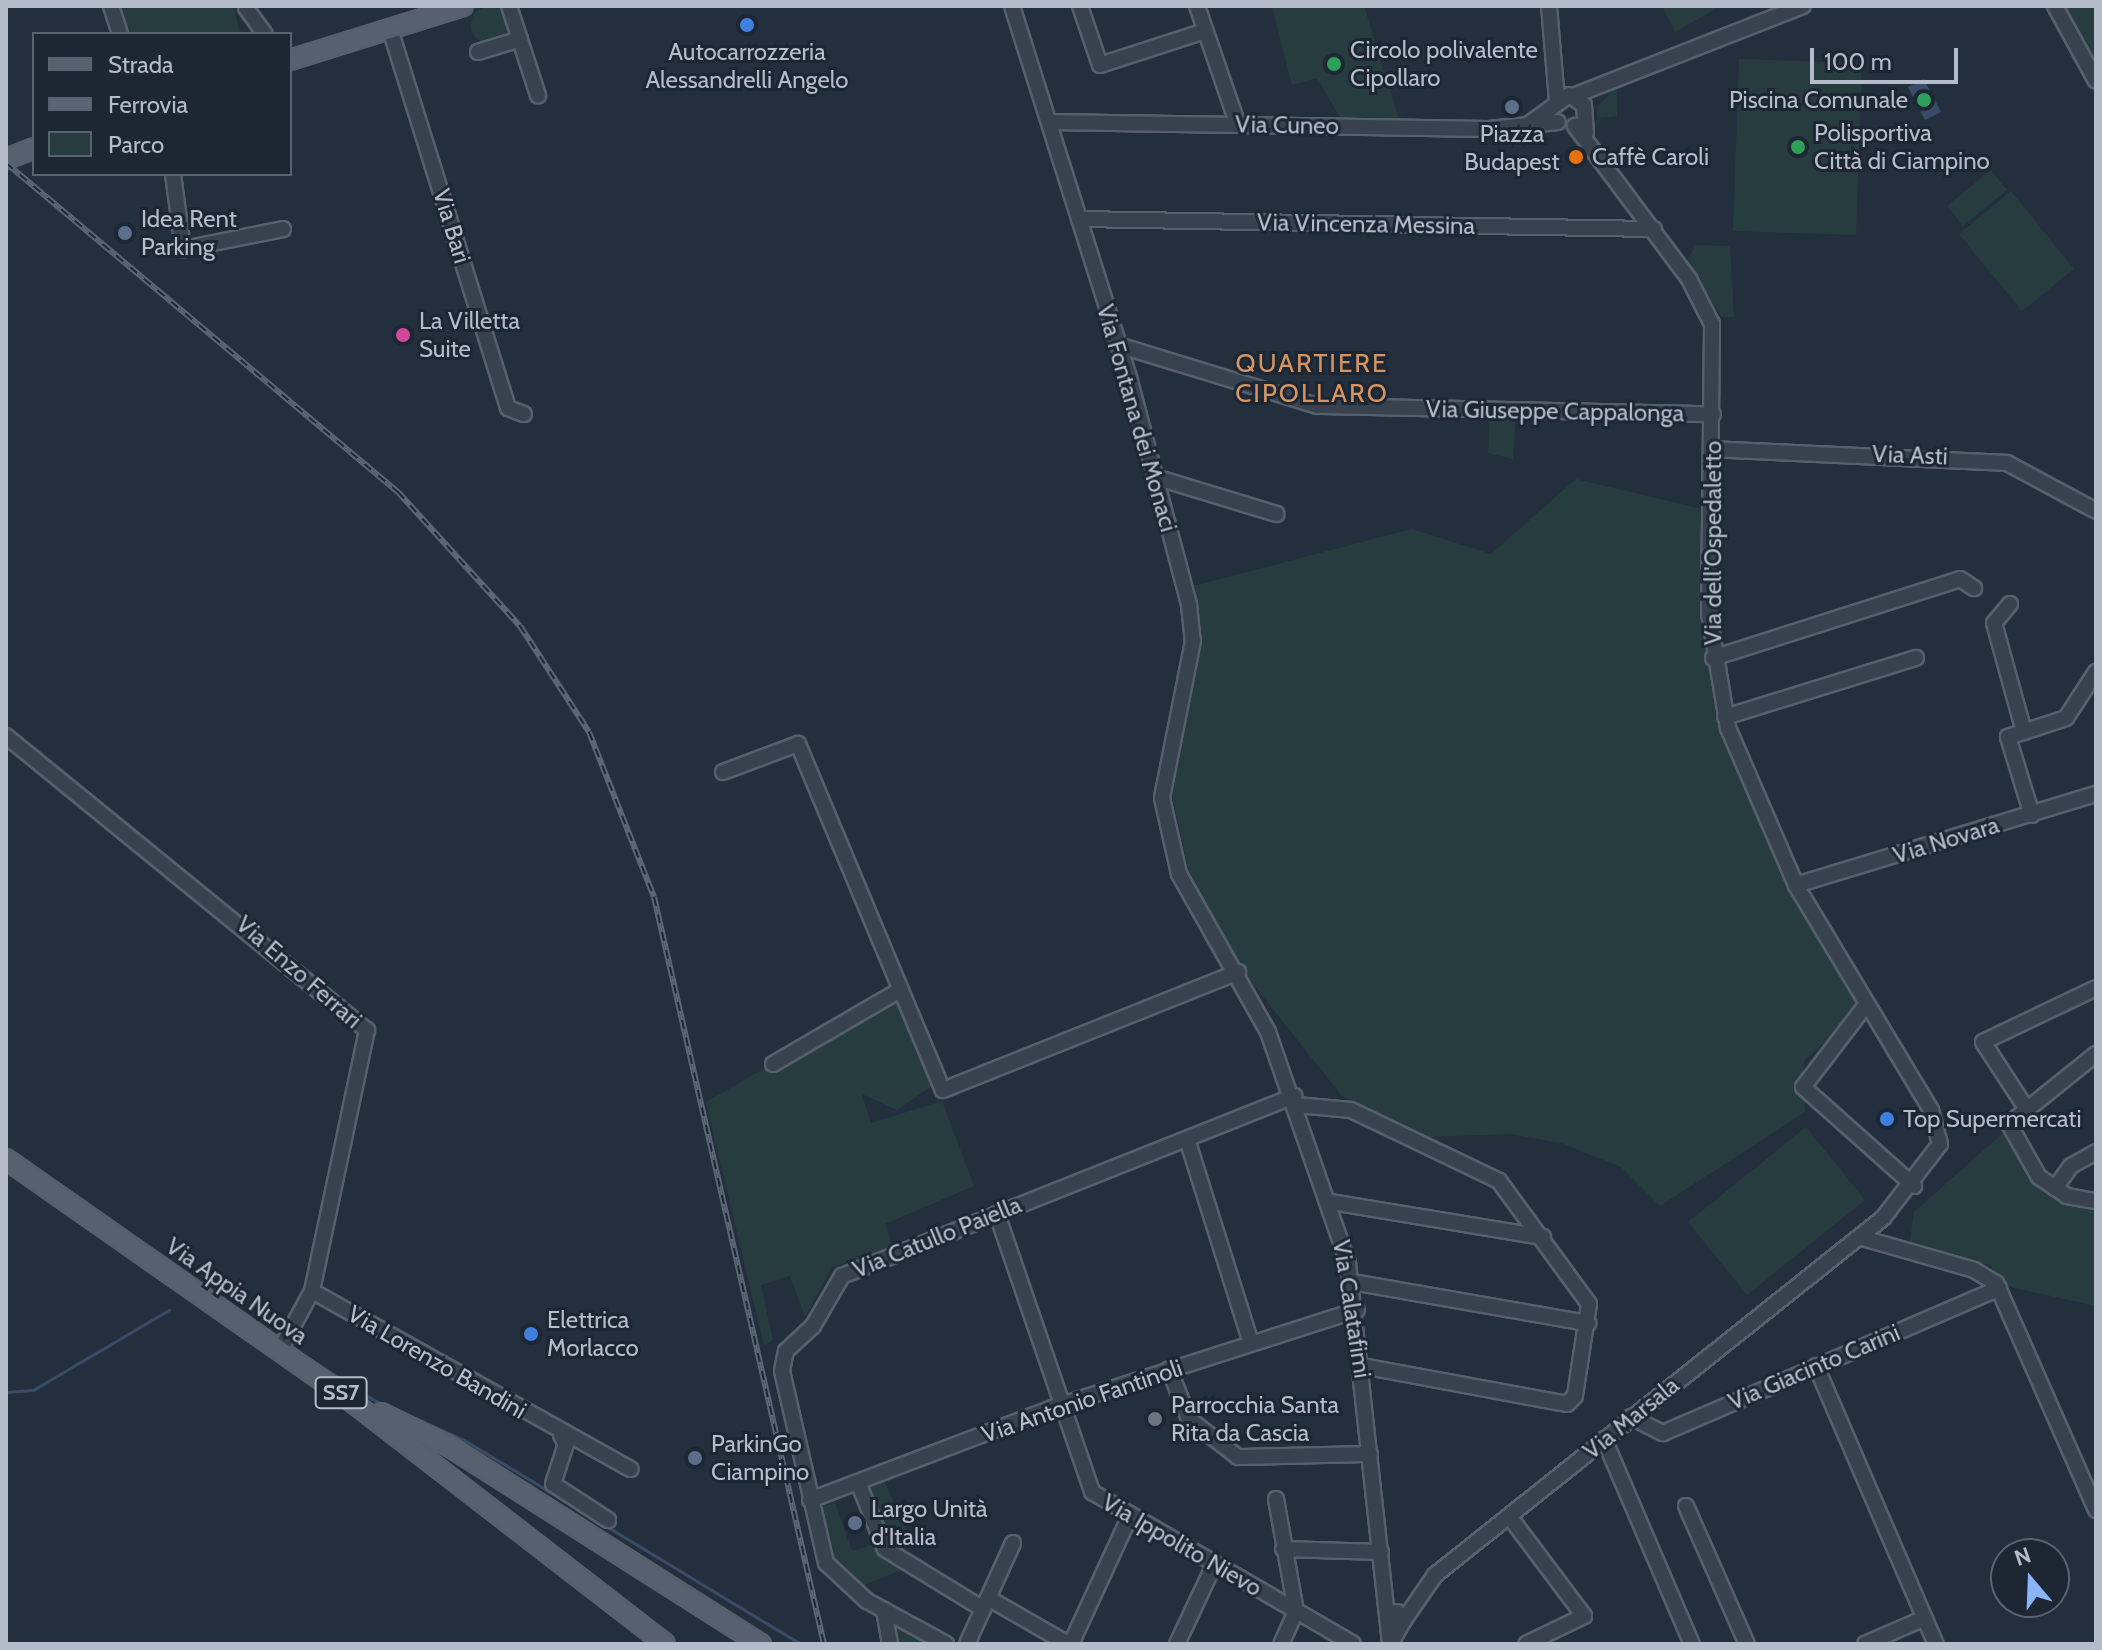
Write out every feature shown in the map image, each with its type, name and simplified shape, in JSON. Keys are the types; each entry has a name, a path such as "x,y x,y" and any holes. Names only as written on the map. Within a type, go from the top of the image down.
{"main road":[{"path":"292,59 463,6"},
{"path":"6,159 32,149"},
{"name":"Via Appia Nuova","path":"6,1159 342,1394 665,1644"},
{"name":"Via Appia Nuova","path":"6,1172 330,1399 650,1644"},
{"path":"342,1394 447,1445 761,1644"}],"street":[{"path":"111,6 119,32"},
{"path":"509,6 538,95"},
{"name":"Via Fontana dei Monaci","path":"1012,6 1118,345 1155,477 1193,641 1166,756 1170,836"},
{"path":"1080,6 1100,65 1205,31"},
{"path":"1197,6 1236,119"},
{"path":"1549,6 1563,100 1558,122 1583,121 1603,85"},
{"path":"1525,127 1563,100 1803,6"},
{"path":"2055,6 2096,81"},
{"path":"246,7 249,32"},
{"path":"246,7 264,32"},
{"name":"Via Bari","path":"390,29 508,408 524,414"},
{"path":"478,52 520,39"},
{"path":"292,52 331,47"},
{"name":"Via dell'Ospedaletto","path":"1563,100 1583,121 1712,324 1713,658 1725,717 1796,885 1938,1124 1938,1151 1914,1186 1859,1237"},
{"name":"Via Cuneo","path":"1050,122 1525,127 1558,122"},
{"path":"175,176 184,250 283,229"},
{"name":"Via Vincenza Messina","path":"1079,219 1654,229"},
{"name":"Via Giuseppe Cappalonga","path":"1118,345 1317,406 1713,414"},
{"name":"Via Asti","path":"1711,449 2007,463 2096,511"},
{"path":"1155,477 1277,514"},
{"path":"1713,658 1960,579 1974,588"},
{"path":"2010,604 1994,623 2024,732"},
{"path":"1725,717 1916,658"},
{"path":"2032,815 2008,740 2066,718 2096,672"},
{"name":"Via Enzo Ferrari","path":"6,736 366,1026 369,1045 312,1291 280,1350"},
{"path":"723,772 798,744 938,1082 953,1092 1238,972"},
{"name":"Via Novara","path":"1796,885 2096,794"},
{"name":"Via Calatafimi","path":"1170,836 1192,905 1238,972 1295,1100 1331,1202 1357,1310 1381,1552 1396,1616 1390,1644"},
{"path":"2024,1105 1983,1042 2096,988"},
{"path":"773,1064 900,990"},
{"path":"1866,1005 1803,1087 1914,1186"},
{"path":"2096,1054 2024,1105 2009,1124 2017,1147 2055,1188 2096,1201"},
{"name":"Via Catullo Paiella","path":"946,1644 884,1610 829,1567 810,1500 782,1371 788,1349 813,1326 842,1276 1187,1139 1295,1100 1351,1110 1490,1175 1543,1237 1585,1295 1588,1323"},
{"path":"1187,1139 1251,1343"},
{"path":"2055,1188 2071,1166 2096,1152"},
{"path":"1331,1202 1543,1237"},
{"name":"Via Ippolito Nievo","path":"997,1214 1089,1488 1129,1518 1215,1563 1353,1644"},
{"path":"1859,1237 1974,1270 1999,1288 2096,1510"},
{"name":"Via Marsala","path":"1396,1616 1412,1605 1430,1579 1859,1237"},
{"path":"1352,1282 1588,1323 1575,1396 1567,1404 1362,1366"},
{"name":"Via Giacinto Carini","path":"1631,1417 1661,1433 1999,1288"},
{"name":"Via Lorenzo Bandini","path":"312,1291 561,1435 631,1469"},
{"name":"Via Antonio Fantinoli","path":"810,1500 1063,1405 1357,1310"},
{"path":"1816,1366 1936,1644"},
{"path":"1169,1369 1189,1419 1238,1457 1370,1454"},
{"path":"561,1435 566,1444 553,1484 608,1520"},
{"path":"1604,1439 1692,1644"},
{"path":"858,1482 883,1546 907,1564 1070,1644 1129,1518"},
{"path":"1276,1499 1296,1611 1281,1644"},
{"path":"1686,1506 1747,1644"},
{"path":"1509,1516 1584,1616 1526,1644"},
{"path":"967,1644 1013,1543"},
{"path":"1283,1549 1381,1552"},
{"path":"1177,1644 1215,1563"},
{"path":"884,1610 890,1644"},
{"path":"1865,1644 1925,1618"}],"green space":[{"path":"116,6 234,6 240,32 124,32"},
{"name":"Circolo polivalente Cipollaro","path":"1272,6 1364,6 1399,119 1342,121 1317,78 1292,85"},
{"path":"1662,6 1737,6 1717,8 1675,32"},
{"path":"2065,6 2096,6 2096,60 2084,42"},
{"path":"489,7 502,12 507,25 502,38 489,43 476,38 471,25 476,12"},
{"name":"Polisportiva Città di Ciampino","path":"1739,59 1862,63 1856,235 1733,231"},
{"path":"1617,86 1617,116 1600,118 1598,129 1597,107"},
{"path":"1991,170 2007,190 1963,226 1947,206"},
{"path":"2011,191 2074,269 2022,311 1959,234"},
{"path":"1696,245 1730,246 1734,317 1722,317 1687,261"},
{"path":"1490,413 1516,414 1513,459 1488,453"},
{"path":"1576,479 1710,511 1713,658 1747,782 1866,1005 1804,1061 1805,1112 1660,1206 1621,1167 1561,1143 1510,1134 1428,1137 1342,1096 1198,915 1171,790 1202,643 1193,586 1412,529 1491,554"},
{"path":"900,990 938,1082 897,1110 862,1094 871,1123 942,1101 974,1186 885,1224 894,1249 832,1267 805,1317 790,1276 761,1285 773,1340 764,1346 706,1102"},
{"path":"1806,1127 1865,1200 1747,1295 1688,1222"},
{"path":"2004,1132 2031,1176 2096,1207 2096,1306 2006,1286 1990,1265 1909,1247 1914,1212"},
{"path":"884,1481 910,1537 901,1553 891,1548 867,1487"},
{"path":"835,1503 852,1551 874,1544 904,1569 857,1588 832,1560 820,1507"},
{"path":"899,1625 933,1644 896,1644"}],"water":[{"name":"Piscina Comunale","path":"1924,79 1941,112 1925,120 1908,87"}],"waterway":[{"path":"6,1392 33,1390 169,1310"},
{"path":"307,1357 372,1399 464,1440 801,1644"}],"railway":[{"path":"6,163 398,492 520,626 589,732 654,897 824,1644"}],"place":[{"name":"Autocarrozzeria Alessandrelli Angelo","path":"747,25"},
{"name":"Circolo polivalente Cipollaro","path":"1334,64"},
{"name":"Piscina Comunale","path":"1924,100"},
{"name":"Piazza Budapest","path":"1512,107"},
{"name":"Polisportiva Città di Ciampino","path":"1798,147"},
{"name":"Caffè Caroli","path":"1576,157"},
{"name":"Idea Rent Parking","path":"125,233"},
{"name":"La Villetta Suite","path":"403,335"},
{"name":"Top Supermercati","path":"1887,1119"},
{"name":"Elettrica Morlacco","path":"531,1334"},
{"name":"Parrocchia Santa Rita da Cascia","path":"1155,1419"},
{"name":"ParkinGo Ciampino","path":"695,1458"},
{"name":"Largo Unità d'Italia","path":"855,1523"}],"district":[{"name":"QUARTIERE CIPOLLARO","path":"1312,379"}]}
